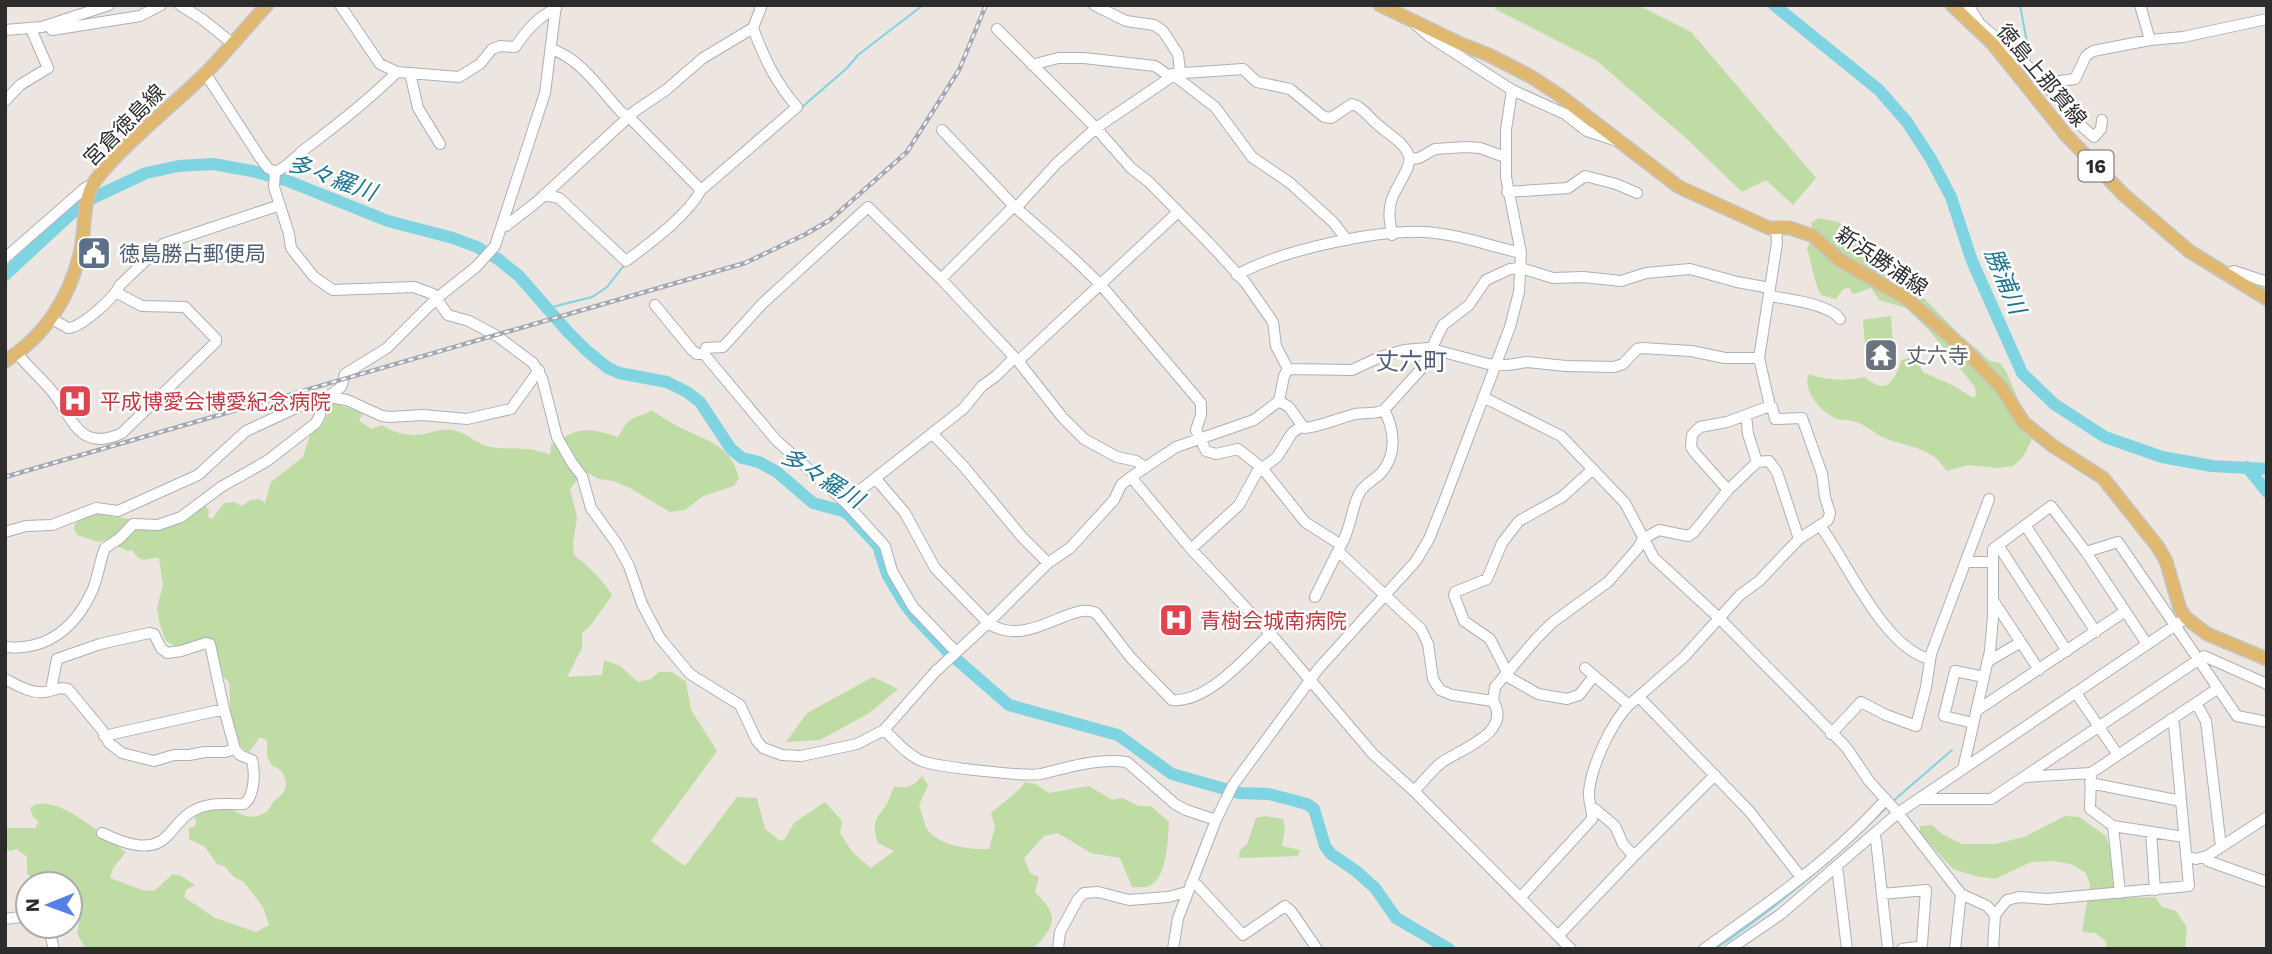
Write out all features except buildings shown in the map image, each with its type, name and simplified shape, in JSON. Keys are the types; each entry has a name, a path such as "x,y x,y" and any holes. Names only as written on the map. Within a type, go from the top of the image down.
{"main road":[{"name":"宮倉徳島線","path":"11,357 52,319 61,305 80,250 91,188 131,140 205,73 267,5"},
{"name":"新浜勝浦線","path":"1380,5 1530,76 1679,187 1759,224 1776,229 1801,230 1813,236 1842,261 1916,305 1962,346 2001,387 2024,423 2053,446 2103,478 2166,561 2180,609 2180,622"},
{"name":"徳島上那賀線","path":"1952,5 1978,26 2066,135 2124,195 2165,233 2267,299"},
{"path":"2180,622 2267,659"}],"street":[{"path":"5,30 48,25 109,5"},
{"path":"48,25 52,30 77,28 140,16 161,5"},
{"path":"180,5 232,43"},
{"path":"340,5 380,64 389,70 458,78 480,64 492,49 500,46 515,47 529,27 556,7"},
{"path":"502,226 506,226 544,195 629,117 704,58 752,28 762,5"},
{"path":"1094,5 1126,22 1154,25 1163,30 1178,54 1173,74"},
{"path":"1968,5 1978,26 2015,53 2079,124 2094,136 2101,129 2102,120"},
{"path":"2140,5 2150,40"},
{"path":"5,647 31,648 68,627 76,620 93,590 105,548 109,543 120,538 133,524 158,524 181,517 221,487 267,461 316,423 324,398 341,387 345,374 387,348 437,298 488,254 502,226 545,93 556,7"},
{"path":"1411,19 1430,37 1512,90 1566,114 1587,131 1616,141"},
{"path":"2044,83 2075,79 2087,55 2093,51 2150,40 2183,37 2267,19"},
{"path":"544,195 559,198 626,261 691,208 701,190 797,107 783,92 765,61 752,28"},
{"path":"5,101 20,85 48,68 31,29"},
{"path":"997,29 1237,275 1273,322 1276,346 1288,369"},
{"path":"551,49 565,53 701,190"},
{"path":"1032,65 1058,58 1084,58 1155,66 1173,74 1215,107 1252,157 1290,183 1333,222 1347,240"},
{"path":"941,279 1056,164 1096,128 1173,74 1243,69 1257,82 1290,89 1324,117 1331,118 1352,104 1358,106 1409,155 1410,163 1391,199 1389,220 1392,235"},
{"path":"275,176 397,72"},
{"path":"205,73 275,176 291,248 314,277 333,290 414,287 433,294 448,315 469,321 511,345 539,370 557,437 582,476 591,508 629,566 654,629 691,674 740,705 763,748 782,755 801,756 836,750 869,740 884,730 935,672 1048,563 1070,548 1114,500 1121,485 1176,447 1254,420 1279,401 1288,369"},
{"path":"410,74 418,108 440,144"},
{"path":"1173,949 1178,918 1189,888 1216,820 1239,776 1350,631 1387,595 1416,561 1429,539 1516,309 1521,253 1507,192 1505,157 1512,90"},
{"path":"942,130 1015,207 1101,285 1201,403 1201,415 1196,430 1206,451 1216,454 1238,449 1262,468 1305,522 1339,548 1416,623 1426,639 1433,679 1440,690 1452,695 1493,701"},
{"path":"1409,159 1419,158 1435,149 1466,146 1505,157"},
{"path":"1507,192 1568,188 1585,176 1637,193"},
{"path":"5,258 85,188 91,188"},
{"path":"52,319 65,327 73,328 117,293 120,285 163,244 280,205"},
{"path":"704,354 706,348 723,347 745,326 762,304 868,207 941,279 1084,439 1117,457 1136,461 1145,467"},
{"path":"845,502 963,409 982,386 1016,360 1101,285 1178,212"},
{"path":"1520,898 1592,820 1589,788 1606,738 1619,715 1684,657 1741,595 1759,581 1799,539 1828,520 1830,513 1814,447 1802,418 1776,419 1770,406 1759,358 1777,243 1776,229"},
{"path":"1237,275 1293,253 1347,240 1423,232 1521,253"},
{"path":"1279,401 1289,407 1302,426 1308,428 1355,414 1378,413 1384,410 1418,373 1443,325 1469,305 1486,280 1510,269 1521,268 1553,278 1583,277 1621,281 1646,273 1690,269 1834,312 1840,319"},
{"path":"2227,275 2234,271 2267,282"},
{"path":"11,357 53,393 75,428 84,435 96,438 122,433 216,342 216,339 185,307 142,306 117,293"},
{"path":"655,306 692,350 697,354 704,354"},
{"path":"1288,369 1352,370 1404,350 1432,348 1495,365 1527,362 1614,367 1623,364 1637,349 1642,348 1691,351 1725,358 1759,358"},
{"path":"704,354 776,440 845,502 885,546 892,571 913,607 954,655"},
{"path":"5,532 26,526 52,525 96,508 118,511 198,475 246,431 311,401 324,398 347,400 390,417 482,417 514,406 539,370"},
{"path":"341,387 347,400"},
{"path":"1483,397 1562,436 1625,503 1654,558 1719,618 1846,747 1869,780 1961,894 1987,906 1995,915"},
{"path":"1728,490 1691,447 1692,435 1700,428 1727,422 1770,406"},
{"path":"1315,597 1350,527 1360,492 1381,473 1391,457 1391,423 1384,410"},
{"path":"1746,415 1748,435 1757,462"},
{"path":"1191,549 1239,505 1252,480 1277,457 1292,433 1302,426"},
{"path":"932,433 1048,563"},
{"path":"1414,791 1439,764 1492,730 1498,717 1498,709 1493,701 1495,687 1545,630 1608,582 1643,539 1659,530 1688,536 1728,490 1757,462 1769,461 1777,472 1799,539"},
{"path":"1593,469 1562,498 1530,514 1514,526 1502,543 1488,579 1455,592 1454,598 1464,621 1490,639 1510,678 1538,694 1567,699 1579,695 1594,676"},
{"path":"1131,477 1191,549 1270,634 1373,754 1414,791 1571,949"},
{"path":"876,479 905,513 935,568 988,623 994,627 1024,631 1082,609 1090,609 1131,658 1172,700 1177,701 1210,688 1229,674 1270,634"},
{"path":"1831,734 1861,702 1916,726 1926,687 1929,659 1989,499"},
{"path":"1963,769 1987,662 1993,600 1993,548 2051,506 2086,552 2147,644"},
{"path":"2025,525 2096,632"},
{"path":"1821,527 1884,625 1913,651 1929,659"},
{"path":"2086,552 2118,542 2180,622 2198,660 2237,716 2267,722"},
{"path":"1998,545 2067,651"},
{"path":"1966,562 1993,562"},
{"path":"1993,600 2039,670"},
{"path":"1976,711 2124,612"},
{"path":"1730,949 1781,914 1898,813 2180,622"},
{"path":"51,690 57,659 100,644 149,633 154,634 161,648 167,653 210,644 235,749 240,755 249,757 253,763 251,796 248,802 214,803 194,810 181,819 166,837 153,843 127,844 102,833"},
{"path":"1987,662 2021,642"},
{"path":"1919,799 1991,799 2204,656 2267,684"},
{"path":"1585,668 1629,705"},
{"path":"1973,723 1944,716 1955,671 1984,677"},
{"path":"5,679 30,691 45,692 60,687 68,688 118,751 154,761 174,755 235,749"},
{"path":"2090,778 2118,755 2217,689"},
{"path":"2076,692 2118,755"},
{"path":"1639,696 1750,812 1800,876"},
{"path":"2196,703 2206,721 2221,847"},
{"path":"104,736 224,709"},
{"path":"1993,949 1995,915 2007,900 2019,897 2048,899 2189,887 2174,724 2171,719"},
{"path":"884,730 923,762 1017,775 1040,774 1084,763 1127,762 1175,804 1216,820"},
{"path":"1559,935 1715,775"},
{"path":"2024,777 2090,778 2181,801"},
{"path":"2090,778 2090,809 2113,826 2184,837"},
{"path":"1704,949 1768,905 1840,844 1886,799"},
{"path":"1592,809 1615,827 1623,844 1634,856"},
{"path":"2186,856 2196,859 2205,857 2267,817"},
{"path":"2113,826 2120,893"},
{"path":"2151,832 2155,890"},
{"path":"1874,835 1888,949"},
{"path":"2205,857 2208,861 2267,882"},
{"path":"1838,866 1847,949"},
{"path":"1058,949 1060,932 1084,893 1098,891 1129,900 1168,897 1197,886 1243,935 1285,906 1317,949"},
{"path":"1882,894 1926,890 1922,944 1917,948 1902,949"},
{"path":"1955,949 1961,894"}],"green space":[{"path":"1496,5 1638,5 1691,32 1816,178 1793,205 1766,180 1742,192 1687,139 1597,61 1495,9"},
{"path":"1819,218 1839,222 1855,239 1889,265 1901,270 1918,292 1957,332 1990,361 2000,363 2029,417 2018,421 2022,432 2032,439 2023,457 2013,466 1999,468 1968,465 1947,471 1931,454 1892,441 1859,423 1832,417 1815,401 1808,387 1809,374 1837,380 1865,377 1879,386 1885,386 1893,379 1902,360 1909,358 1917,362 1923,372 1973,398 1976,396 1975,387 1929,330 1906,308 1879,300 1871,288 1853,294 1849,288 1843,289 1836,299 1821,295 1807,249 1810,242 1819,249 1827,243 1823,235 1812,229 1811,223"},
{"path":"1891,316 1893,346 1865,347 1863,320"},
{"path":"331,402 363,413 359,421 372,429 382,425 407,435 452,430 486,446 535,450 550,455 551,445 583,430 618,437 629,421 651,410 709,441 730,458 739,478 734,486 703,496 685,510 670,512 630,488 614,481 599,479 584,471 570,489 577,517 574,555 595,573 612,595 591,625 582,633 582,648 567,677 602,675 604,660 620,666 638,682 651,679 659,672 672,672 686,682 691,710 717,751 651,841 685,866 737,797 757,798 765,829 780,841 785,839 794,823 825,802 842,821 840,833 853,853 871,868 894,851 878,843 875,828 876,820 894,786 910,786 922,776 928,785 919,805 927,829 941,841 966,848 989,849 995,827 991,813 1025,782 1035,784 1049,793 1089,786 1112,800 1123,798 1138,806 1151,806 1169,822 1160,875 1149,886 1132,887 1120,858 1091,853 1058,833 1044,836 1024,858 1030,873 1039,877 1035,892 1048,908 1052,920 1047,933 1033,949 86,949 81,940 84,940 84,870 27,870 27,857 17,849 10,851 5,848 5,828 35,828 39,822 33,817 30,808 40,804 65,810 126,852 113,868 110,878 142,890 154,891 173,874 181,876 195,885 186,890 184,897 215,918 256,932 269,925 263,907 244,882 234,877 224,866 217,864 205,847 189,839 189,828 195,827 194,814 215,809 232,809 245,816 260,816 282,794 286,784 282,773 272,766 267,756 267,740 260,737 249,752 236,739 231,721 229,682 220,674 213,647 175,646 166,641 157,608 163,585 159,558 141,559 132,550 119,547 119,541 114,537 99,542 77,535 74,528 76,521 94,514 108,513 109,516 141,523 185,520 205,505 209,511 208,517 212,519 224,503 235,502 241,506 259,499 265,503 271,482 303,457 311,432 319,422 324,423"},
{"path":"873,677 898,689 868,714 820,740 786,742 807,713"},
{"path":"1265,816 1283,819 1285,827 1282,846 1300,850 1298,856 1239,858 1240,850 1247,844 1256,818"},
{"path":"2065,816 2079,817 2106,836 2117,898 2155,897 2162,907 2176,911 2187,928 2185,949 2107,949 2106,941 2095,933 2082,932 2090,884 2085,872 2071,864 2031,862 1995,879 1975,876 1953,869 1920,833 1920,826 1932,825 1942,834 1962,844 1995,844 2024,837"}],"waterway":[{"path":"801,108 858,55 923,5"},
{"name":"勝浦川","path":"1774,5 1879,90 1907,122 1951,197 1972,261 2022,373 2054,404 2105,437 2162,457 2212,466 2267,469"},
{"path":"2020,5 2030,59"},
{"name":"多々羅川","path":"5,275 72,213 93,198 146,173 179,166 213,164 252,171 288,181 388,221 477,247 519,276 568,332 608,368 619,373 667,382 687,392 700,402 731,449 742,458 759,462 777,472 813,503 849,515 878,546 887,574 915,617 948,652 1009,705 1118,735 1172,774 1239,793 1269,794 1307,804 1314,809 1325,846 1331,854 1375,888 1396,918 1449,949"},
{"path":"548,308 592,297 607,287 625,264"},
{"path":"2247,467 2267,492"},
{"path":"1892,802 1952,750"},
{"path":"1715,949 1805,882 1888,806"}],"railway":[{"path":"5,477 745,263 806,234 830,220 907,152 959,70 986,5"}],"place":[{"name":"徳島勝占郵便局","path":"94,253"},
{"name":"丈六寺","path":"1881,355"},
{"name":"平成博愛会博愛紀念病院","path":"75,401"},
{"name":"青樹会城南病院","path":"1176,620"}],"district":[{"name":"丈六町","path":"1411,362"}]}
